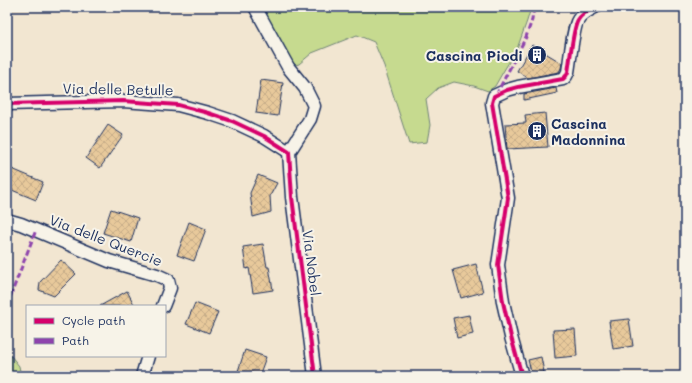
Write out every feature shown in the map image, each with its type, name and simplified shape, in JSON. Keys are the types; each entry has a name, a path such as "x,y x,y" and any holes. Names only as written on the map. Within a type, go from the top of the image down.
{"street":[{"path":"255,7 288,67 306,88 314,106 310,119 289,152"},
{"path":"522,376 503,302 498,265 508,198 492,103 494,96 507,90 563,79 568,72 577,21 585,12 595,7"},
{"name":"Via delle Betulle","path":"7,104 123,101 178,104 232,121 264,136 289,152"},
{"name":"Via Nobel","path":"289,152 292,197 315,376"},
{"name":"Via delle Quercie","path":"7,220 26,226 109,261 157,275 168,280 170,288 163,305"},
{"path":"142,376 148,357"}],"green space":[{"path":"255,7 527,7 530,11 517,49 495,86 488,91 474,86 454,82 438,88 426,99 430,125 427,142 409,144 384,66 374,42 357,35 312,53 299,64 288,67"},
{"path":"7,351 19,366 21,376 7,376"}],"building":[{"name":"Cascina Piodi","path":"532,45 562,63 559,72 528,78 517,71"},
{"path":"261,80 283,83 278,116 256,113"},
{"path":"556,88 557,93 524,100 524,94"},
{"path":"545,113 548,147 507,149 505,124 526,123 525,115"},
{"path":"108,125 123,135 100,168 86,158"},
{"path":"12,169 43,182 36,200 7,188 7,181"},
{"path":"258,175 277,183 270,196 271,212 253,217 250,193"},
{"path":"111,209 138,218 131,242 103,233"},
{"path":"189,222 206,229 194,261 177,255"},
{"path":"263,244 273,290 253,293 249,268 246,269 243,247"},
{"path":"61,260 76,274 54,296 39,290 40,282"},
{"path":"476,264 483,292 461,298 453,270"},
{"path":"127,291 134,305 102,305"},
{"path":"195,303 218,312 209,333 186,324"},
{"path":"469,315 473,334 457,338 453,318"},
{"path":"629,319 633,346 613,349 609,321"},
{"path":"575,329 577,356 555,358 553,330"},
{"path":"245,350 266,357 259,376 244,376 237,374"},
{"path":"541,357 544,372 532,375 528,360"}],"marked path":[{"path":"496,95 526,37 532,20 534,7"},
{"path":"7,305 36,230"}],"cycle path":[{"path":"522,376 503,302 498,265 508,198 492,103 494,96 507,90 563,79 568,72 576,24 582,15 595,7"},
{"path":"7,104 123,101 178,105 232,121 264,136 289,152 292,197 315,376"}],"place":[{"name":"Cascina Piodi","path":"537,55"},
{"name":"Cascina Madonnina","path":"537,131"}]}
